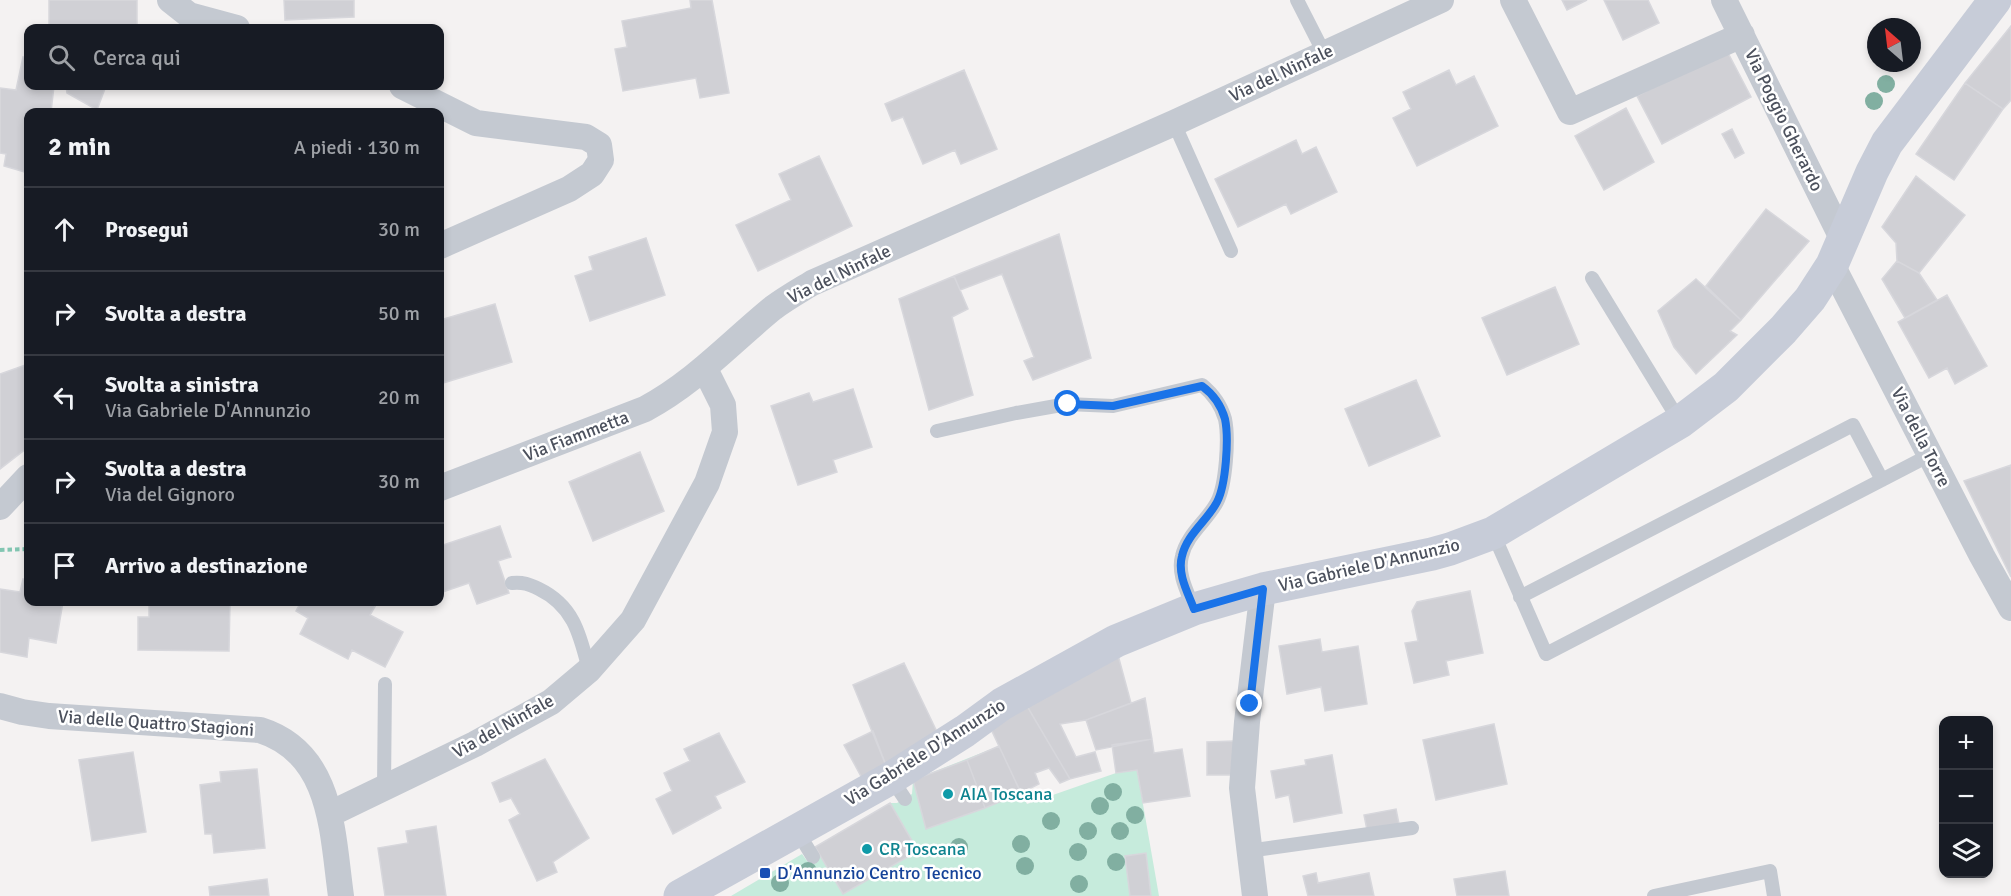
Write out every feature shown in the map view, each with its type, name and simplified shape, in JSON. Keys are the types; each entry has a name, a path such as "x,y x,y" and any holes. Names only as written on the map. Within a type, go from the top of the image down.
{"street":[{"path":"170,0 189,15 222,24"},
{"name":"Via del Ninfale","path":"330,814 519,721 551,702 589,670 633,620 707,483 725,432 723,405 705,369 774,308 812,283 1174,123 1442,0"},
{"name":"Via Poggio Gherardo","path":"1724,0 1838,253"},
{"path":"1997,0 2011,4"},
{"name":"Via Gabriele D'Annunzio","path":"680,896 796,830 898,788 965,731 1002,704 1116,641 1194,609 1263,589 1432,555 1493,532 1580,483 1680,422 1726,387 1783,330 1810,299 1838,253 1872,172 1887,143 1997,0"},
{"path":"1515,4 1570,112 1742,36"},
{"path":"410,90 476,123 586,136 599,146 601,160 592,174 569,189 444,244"},
{"name":"Via della Torre","path":"1838,253 1930,455 2011,608"},
{"name":"Via Fiammetta","path":"444,486 645,409 684,386 705,369"},
{"path":"0,507 24,481"},
{"path":"1254,896 1248,851 1243,776 1263,589"},
{"name":"Via delle Quattro Stagioni","path":"0,706 49,716 260,730 275,735 298,751 306,760 325,797 330,814 340,896"}],"lane":[{"path":"1297,0 1324,53"},
{"path":"1174,123 1231,251"},
{"path":"1592,278 1680,422"},
{"path":"937,431 1068,404 1113,406 1202,386 1214,395 1225,419 1227,462 1218,501 1191,535 1181,556 1181,575 1194,609"},
{"path":"1520,597 1853,425 1882,480"},
{"path":"1493,532 1545,654 1930,455"},
{"path":"512,583 525,582 564,605 580,636 589,670"},
{"path":"384,788 385,684"},
{"path":"1248,851 1412,828"},
{"path":"796,830 813,857"},
{"path":"1654,896 1770,871 1774,896"}],"path":[{"path":"0,550 24,549"}],"green space":[{"path":"999,746 1027,804 1116,773 1137,770 1159,896 731,896 802,854 807,861 819,854 890,803 897,803 912,794 913,780"}],"building":[{"path":"49,0 137,0 137,24 49,24"},
{"path":"284,0 354,0 354,17 285,20"},
{"path":"690,0 712,0 729,93 700,98 696,78 623,91 615,49 627,47 622,21 691,8"},
{"path":"1562,0 1587,0 1567,10"},
{"path":"1604,0 1648,0 1659,23 1623,40"},
{"path":"2011,26 2011,100 2003,109 1965,83"},
{"path":"1726,49 1751,97 1662,144 1637,96"},
{"path":"23,57 24,90 54,90 51,108 24,108 24,172 4,166 6,154 0,153 0,88 16,90"},
{"path":"964,70 997,149 961,164 955,150 923,164 903,117 892,121 885,104"},
{"path":"1449,70 1456,85 1474,76 1498,126 1417,166 1393,118 1411,109 1403,92"},
{"path":"1965,83 2003,109 1954,180 1916,154"},
{"path":"67,90 104,90 98,108 93,108 67,93"},
{"path":"1626,108 1654,162 1604,190 1575,136"},
{"path":"1732,129 1744,153 1735,158 1722,134"},
{"path":"1296,140 1302,154 1316,147 1337,192 1291,214 1286,204 1238,227 1215,179"},
{"path":"819,156 852,226 758,271 736,225 791,200 779,174"},
{"path":"1916,176 1965,215 1919,273 1897,261 1896,243 1882,227"},
{"path":"1766,209 1809,241 1741,320 1706,286"},
{"path":"1059,234 1091,358 1033,380 1024,361 1034,357 1002,274 960,290 954,276"},
{"path":"646,238 665,295 590,321 575,276 593,270 589,257"},
{"path":"1897,261 1919,273 1937,300 1905,318 1882,279"},
{"path":"954,276 968,309 952,317 973,395 929,410 899,299"},
{"path":"1696,279 1741,320 1730,331 1737,335 1696,374 1674,347 1658,311"},
{"path":"1555,287 1579,344 1507,375 1482,318"},
{"path":"1947,295 1987,366 1955,384 1947,368 1929,378 1898,322"},
{"path":"495,304 512,362 444,383 444,319"},
{"path":"24,365 24,450 0,469 0,374"},
{"path":"1416,380 1440,436 1369,466 1345,409"},
{"path":"853,389 872,447 833,460 837,472 798,485 771,406 809,393 813,402"},
{"path":"640,452 664,511 593,541 569,482"},
{"path":"2011,465 2011,577 1964,481"},
{"path":"500,526 511,557 498,561 509,593 477,604 469,583 444,592 444,545"},
{"path":"24,579 24,606 62,606 56,643 29,638 27,657 0,652 0,589 20,592"},
{"path":"1470,591 1483,653 1446,661 1449,675 1414,683 1405,643 1418,641 1412,611 1417,602"},
{"path":"149,606 230,606 229,651 138,650 138,617 149,617"},
{"path":"299,606 375,606 370,615 403,632 385,667 352,650 348,659 300,634 308,618 296,611"},
{"path":"1320,639 1322,652 1358,646 1367,704 1325,711 1321,687 1287,694 1279,646"},
{"path":"1118,655 1131,703 1086,720 1060,724 1076,757 1095,752 1101,771 1070,779 1027,706"},
{"path":"904,663 938,734 887,768 853,685"},
{"path":"1145,698 1152,739 1096,750 1086,720"},
{"path":"1027,706 1070,779 1060,783 1049,768 1035,773 1039,784 1021,793 990,727"},
{"path":"1494,724 1507,784 1436,800 1423,740"},
{"path":"873,731 887,768 863,780 844,745"},
{"path":"719,733 745,782 715,796 721,808 673,834 656,799 672,791 664,773 690,761 684,749"},
{"path":"1152,739 1154,753 1182,749 1190,796 1143,803 1137,770 1116,773 1112,745"},
{"path":"1234,741 1234,775 1207,775 1207,742"},
{"path":"999,746 1021,793 985,808 967,760"},
{"path":"133,752 146,832 92,841 79,760"},
{"path":"1332,755 1342,813 1294,822 1289,795 1276,798 1271,771 1306,765 1305,760"},
{"path":"545,759 589,838 553,862 557,872 537,881 509,820 520,814 511,798 500,802 492,783"},
{"name":"AIA Toscana","path":"967,760 985,808 926,829 913,780"},
{"path":"257,769 265,848 214,853 212,834 205,834 200,785 221,782 220,772"},
{"name":"CR Toscana","path":"890,803 918,851 843,894 815,847"},
{"path":"1396,809 1399,824 1367,830 1364,815"},
{"path":"436,826 446,896 385,896 378,848 408,843 406,831"},
{"path":"1146,853 1151,896 1130,896 1125,856"},
{"path":"1505,871 1509,896 1457,896 1454,879"},
{"path":"1316,873 1318,883 1369,873 1374,896 1308,896 1303,876"},
{"path":"267,879 269,896 210,896 209,887"}],"place":[{"name":"AIA Toscana","path":"948,794"},
{"name":"CR Toscana","path":"867,849"},
{"name":"D'Annunzio Centro Tecnico","path":"765,873"}],"route":[{"path":"1068,404 1113,406 1184,388 1202,386 1214,395 1225,419 1227,462 1218,501 1191,535 1181,556 1181,575 1194,609 1263,589 1250,704"}]}
